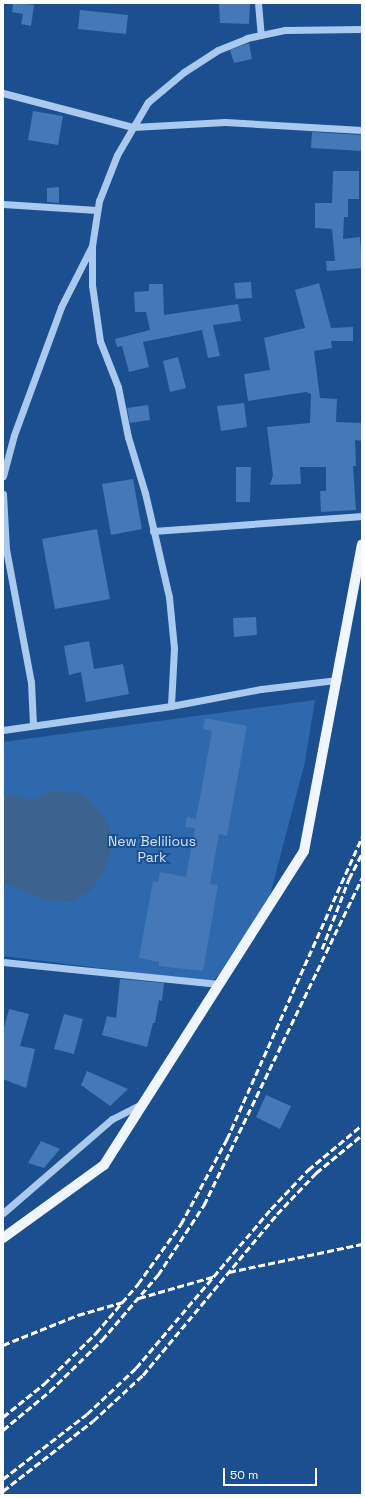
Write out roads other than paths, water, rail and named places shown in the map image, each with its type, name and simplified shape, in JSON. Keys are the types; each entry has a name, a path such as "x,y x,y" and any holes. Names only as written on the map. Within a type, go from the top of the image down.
{"main road":[{"path":"3,1238 104,1166 304,851 362,544"}],"street":[{"path":"258,3 261,35"},
{"path":"171,706 174,648 169,597 128,437 118,387 100,341 92,285 92,246 97,210 117,155 148,102 184,72 218,50 247,38 285,30 362,29"},
{"path":"3,93 133,128 226,122 362,130"},
{"path":"3,204 97,210"},
{"path":"3,476 14,435 61,307 92,246"},
{"path":"3,494 6,549 31,682 33,725"},
{"path":"153,531 362,516"},
{"path":"3,730 171,706 261,689 337,680"},
{"path":"3,962 219,984"},
{"path":"3,1213 112,1119 142,1104"}],"railway":[{"path":"3,1417 44,1384 96,1333 138,1284 181,1224 227,1139 362,837"},
{"path":"322,949 349,879 362,854"},
{"path":"3,1430 50,1391 102,1340 158,1275 204,1205 362,878"},
{"path":"3,1479 87,1414 136,1368 271,1209 308,1170 362,1125"},
{"path":"3,1491 93,1421 143,1375 277,1214 316,1173 362,1135"},
{"path":"229,1272 362,1244"},
{"path":"139,1298 215,1276"},
{"path":"3,1345 78,1315 123,1302"}],"park label":[{"name":"New Belilious Park","path":"152,850"}]}
